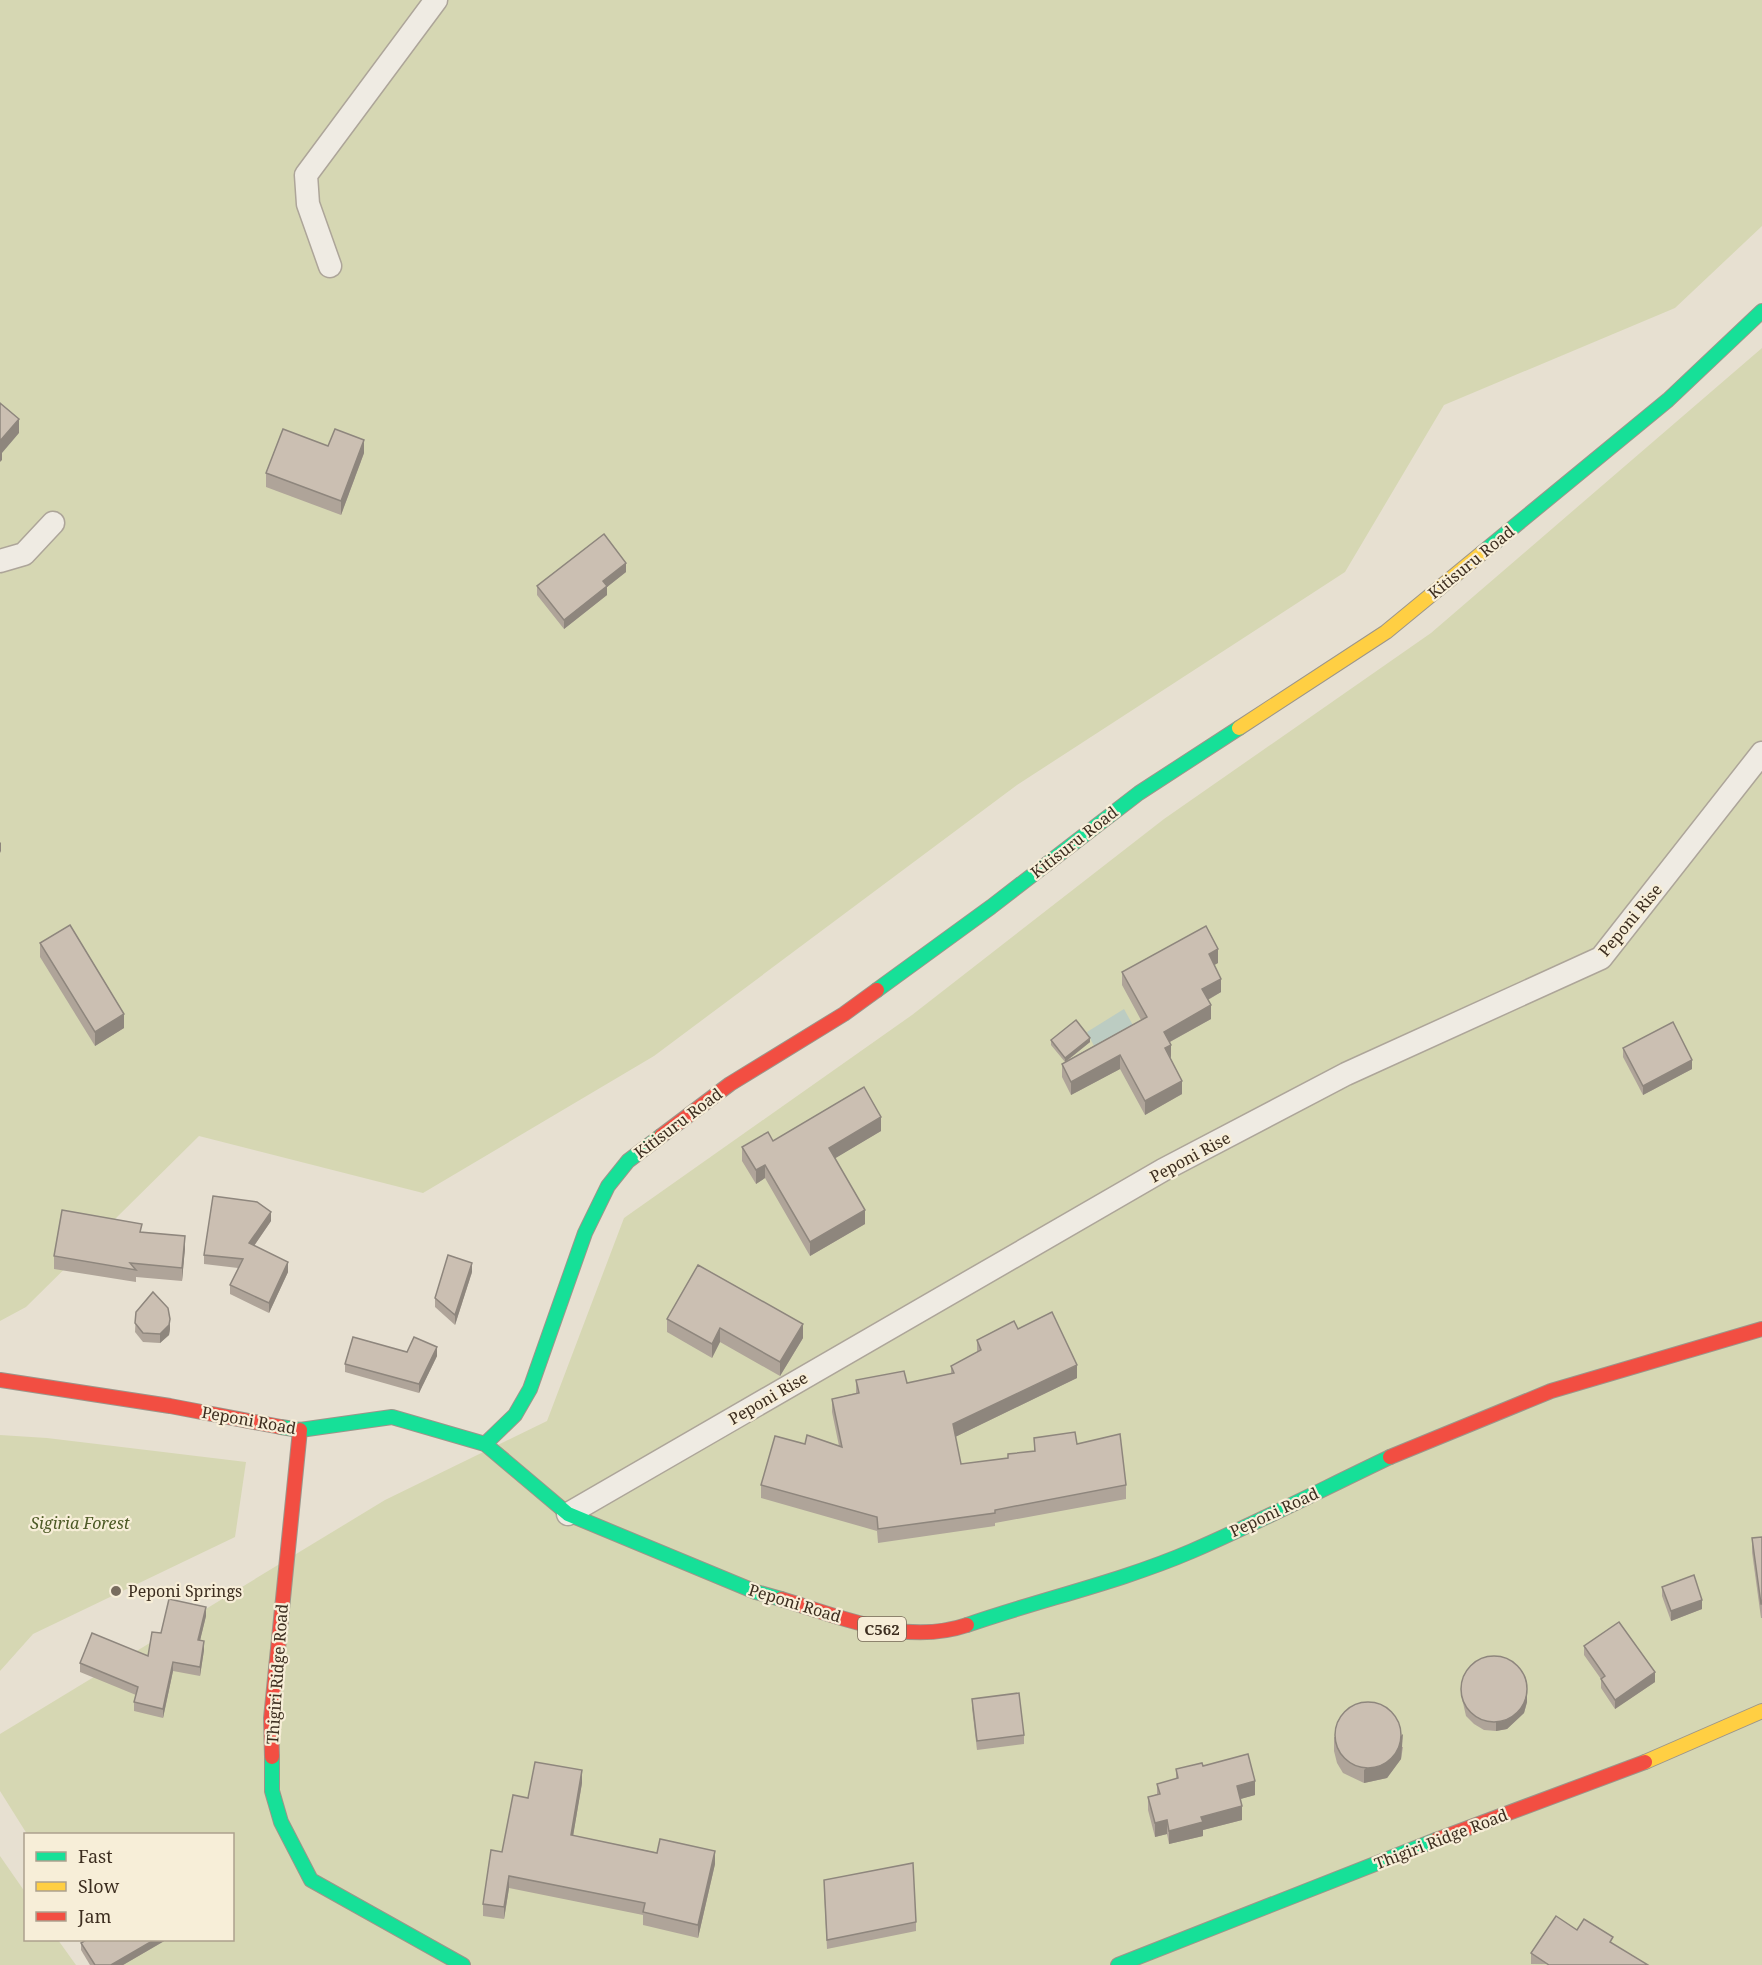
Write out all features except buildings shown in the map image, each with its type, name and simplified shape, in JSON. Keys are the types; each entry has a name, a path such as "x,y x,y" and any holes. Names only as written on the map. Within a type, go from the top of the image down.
{"street":[{"path":"330,266 308,204 306,175 436,0"},
{"name":"Kitisuru Road","path":"485,1444 515,1415 530,1389 585,1233 608,1186 628,1161 730,1084 844,1014 990,907 1139,793 1386,632 1668,400 1762,310"},
{"path":"0,561 24,554 53,523"},
{"name":"Peponi Rise","path":"568,1514 1163,1170 1347,1074 1601,958 1762,753"},
{"name":"Peponi Road","path":"0,1380 170,1406 300,1430 392,1417 485,1444 568,1514 756,1592 882,1629 920,1634 960,1627 1027,1604 1126,1576 1192,1551 1403,1451 1551,1391 1762,1329"},
{"name":"Thigiri Ridge Road","path":"300,1430 271,1718 272,1791 281,1822 311,1880 464,1965"},
{"name":"Thigiri Ridge Road","path":"1118,1965 1371,1865 1647,1761 1762,1712"}],"green space":[{"path":"0,0 1762,0 1762,226 1675,308 1444,405 1345,572 1017,785 654,1056 423,1193 199,1136 26,1307 0,1321"},
{"path":"1762,348 1762,1965 107,1965 93,1941 234,1941 234,1833 26,1833 0,1791 0,1734 385,1500 547,1421 624,1218 912,1015 1164,819 1431,633"},
{"name":"Sigiria Forest","path":"0,1435 47,1438 246,1462 235,1537 33,1634 0,1671"},
{"path":"0,1856 24,1891 24,1941 59,1941 76,1965 0,1965"}],"shaded area":[{"path":"1124,1009 1135,1029 1096,1050 1087,1032"}],"traffic: fast":[{"path":"1482,553 1668,400 1762,311"},
{"path":"877,990 991,907 1139,793 1239,728"},
{"path":"485,1444 515,1415 530,1389 585,1233 608,1186 628,1161 661,1136"},
{"path":"281,1427 300,1430 392,1417 485,1444 568,1514 756,1592 781,1599"},
{"path":"967,1625 1165,1562 1390,1457"},
{"path":"272,1757 272,1791 281,1822 311,1880 463,1965"},
{"path":"1118,1965 1436,1840"}],"traffic: slow":[{"path":"1239,728 1386,632 1482,553"},
{"path":"1645,1762 1762,1711"}],"traffic: jam":[{"path":"661,1136 730,1084 844,1014 877,990"},
{"path":"1390,1457 1551,1391 1762,1329"},
{"path":"0,1380 170,1406 281,1427"},
{"path":"272,1757 271,1718 300,1430"},
{"path":"781,1599 850,1621 897,1631 944,1631 967,1625"},
{"path":"1436,1840 1645,1762"}],"place":[{"name":"Peponi Springs","path":"116,1591"}]}
